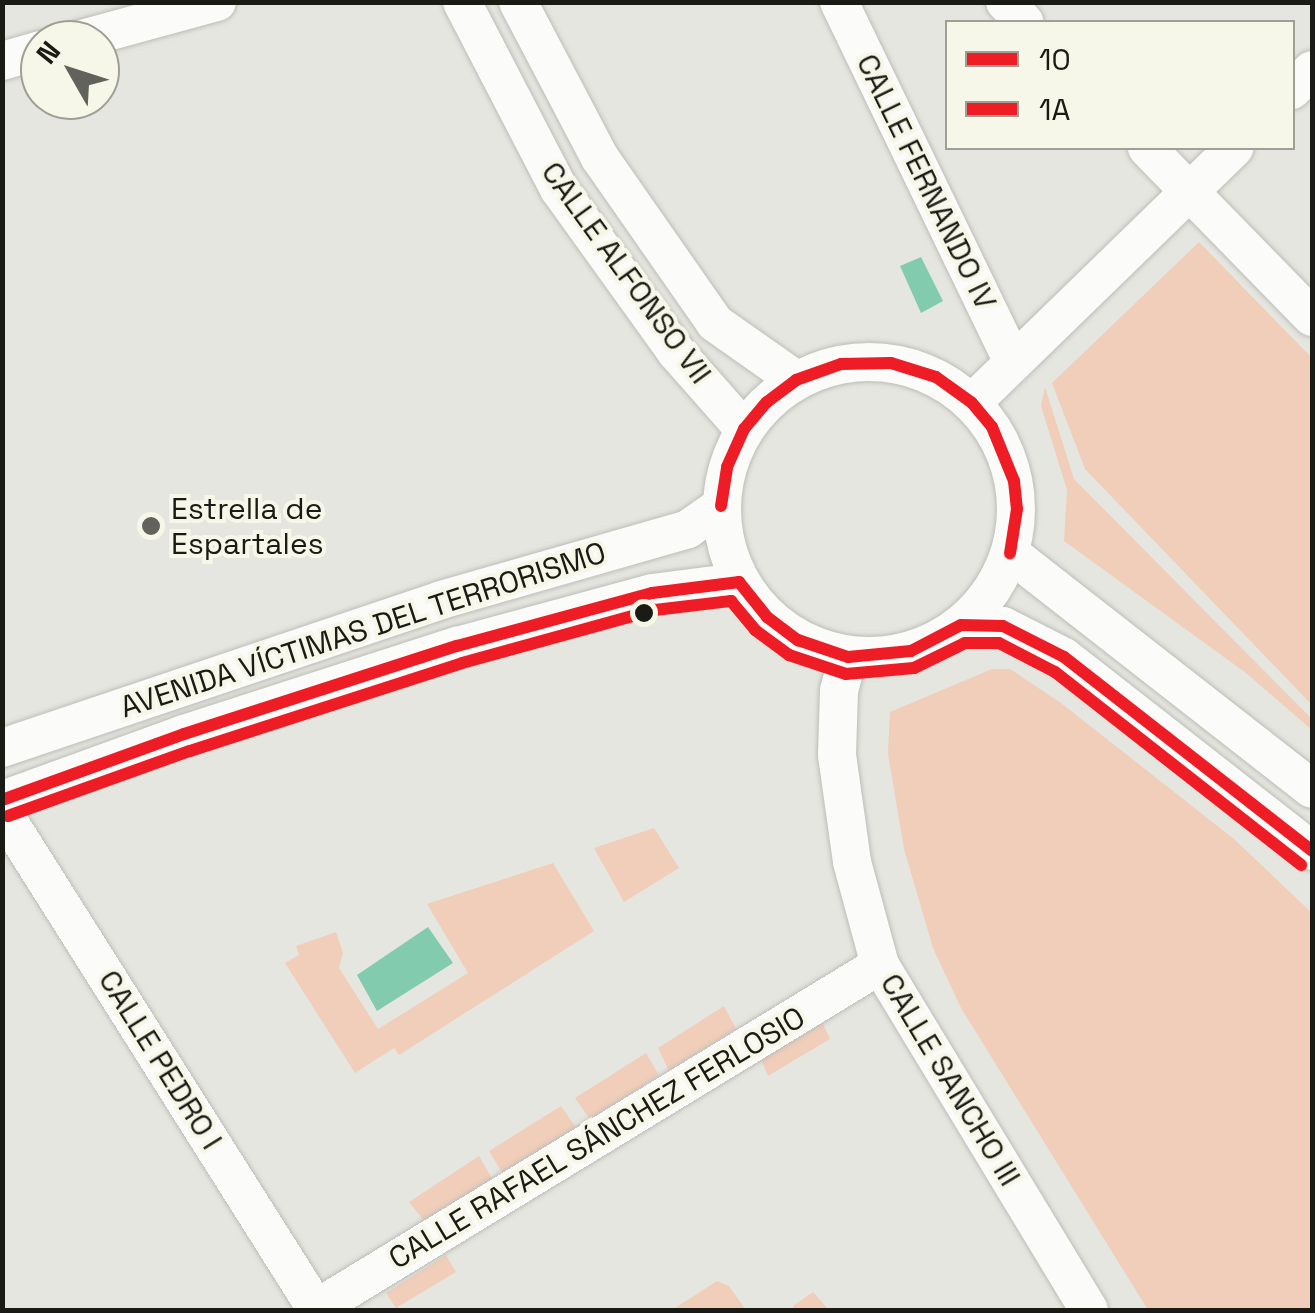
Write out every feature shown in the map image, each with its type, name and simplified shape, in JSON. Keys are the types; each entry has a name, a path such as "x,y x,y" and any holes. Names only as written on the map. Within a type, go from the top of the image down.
{"street":[{"path":"120,29 217,2"},
{"name":"CALLE ALFONSO VII","path":"462,2 558,189 676,352 744,429"},
{"name":"CALLE ALFONSO VII","path":"518,2 600,158 715,322 796,380"},
{"name":"CALLE FERNANDO IV","path":"839,2 1013,362"},
{"path":"1004,2 1022,20"},
{"path":"1148,150 1312,317"},
{"path":"972,403 1232,150"},
{"path":"891,363 936,377 972,403 992,427 1014,481 1016,508 1010,553 990,592 960,625 912,651 848,656 798,640 767,617 739,582 725,545 721,506 727,467 744,429 768,402 796,380 841,364 891,363"},
{"name":"AVENIDA VÍCTIMAS DEL TERRORISMO","path":"2,748 441,600 688,529 721,506"},
{"path":"1010,553 1312,789"},
{"name":"AVENIDA VÍCTIMAS DEL TERRORISMO","path":"2,800 184,734 456,646 652,593 739,582"},
{"path":"960,625 1003,626 1064,657 1312,851"},
{"name":"CALLE SANCHO III","path":"848,656 839,691 837,755 852,862 880,966 1089,1310"},
{"name":"CALLE PEDRO I","path":"2,811 316,1310"},
{"name":"CALLE RAFAEL SÁNCHEZ FERLOSIO","path":"316,1310 880,966"}],"shaded area":[{"path":"1199,242 1312,358 1312,705 1085,469 1052,383"},
{"path":"921,257 943,301 921,313 900,266"},
{"path":"1045,387 1074,479 1312,719 1312,730 1246,673 1064,541 1067,490 1041,406"},
{"path":"992,669 1010,669 1061,703 1234,839 1312,913 1312,1310 1148,1310 961,1008 933,948 904,849 888,754 890,712"},
{"path":"654,828 679,868 624,902 594,848"},
{"path":"553,863 594,931 399,1055 394,1048 355,1073 285,963 299,955 296,946 336,932 343,953 339,968 378,1029 468,973 427,904"},
{"path":"428,927 453,963 377,1011 357,975"},
{"path":"724,1006 736,1029 669,1071 658,1048"},
{"path":"822,1022 830,1039 768,1076 761,1059"},
{"path":"646,1053 659,1075 591,1121 575,1098"},
{"path":"561,1106 577,1129 503,1174 489,1151"},
{"path":"479,1156 493,1180 425,1222 409,1202"},
{"path":"446,1255 456,1272 396,1308 386,1293"},
{"path":"717,1281 729,1286 746,1310 672,1310"},
{"path":"813,1292 829,1310 795,1310 793,1306"}],"transit line":[{"name":"10","path":"721,506 727,467 744,429 767,402 796,380 841,364 891,363 936,377 972,403 992,427 1014,481 1017,509 1010,553"},
{"name":"10","path":"739,582 767,617 798,640 848,657 911,651 961,625"},
{"name":"10","path":"2,800 184,734 457,646 652,593 739,582"},
{"name":"1A","path":"8,816 190,751 462,663 655,610 731,601 755,630 789,655 846,674 914,668 965,643 999,643 1055,672 1301,865"},
{"name":"10","path":"961,625 1003,626 1064,657 1312,851"}],"place":[{"name":"Estrella de Espartales","path":"151,526"}]}
